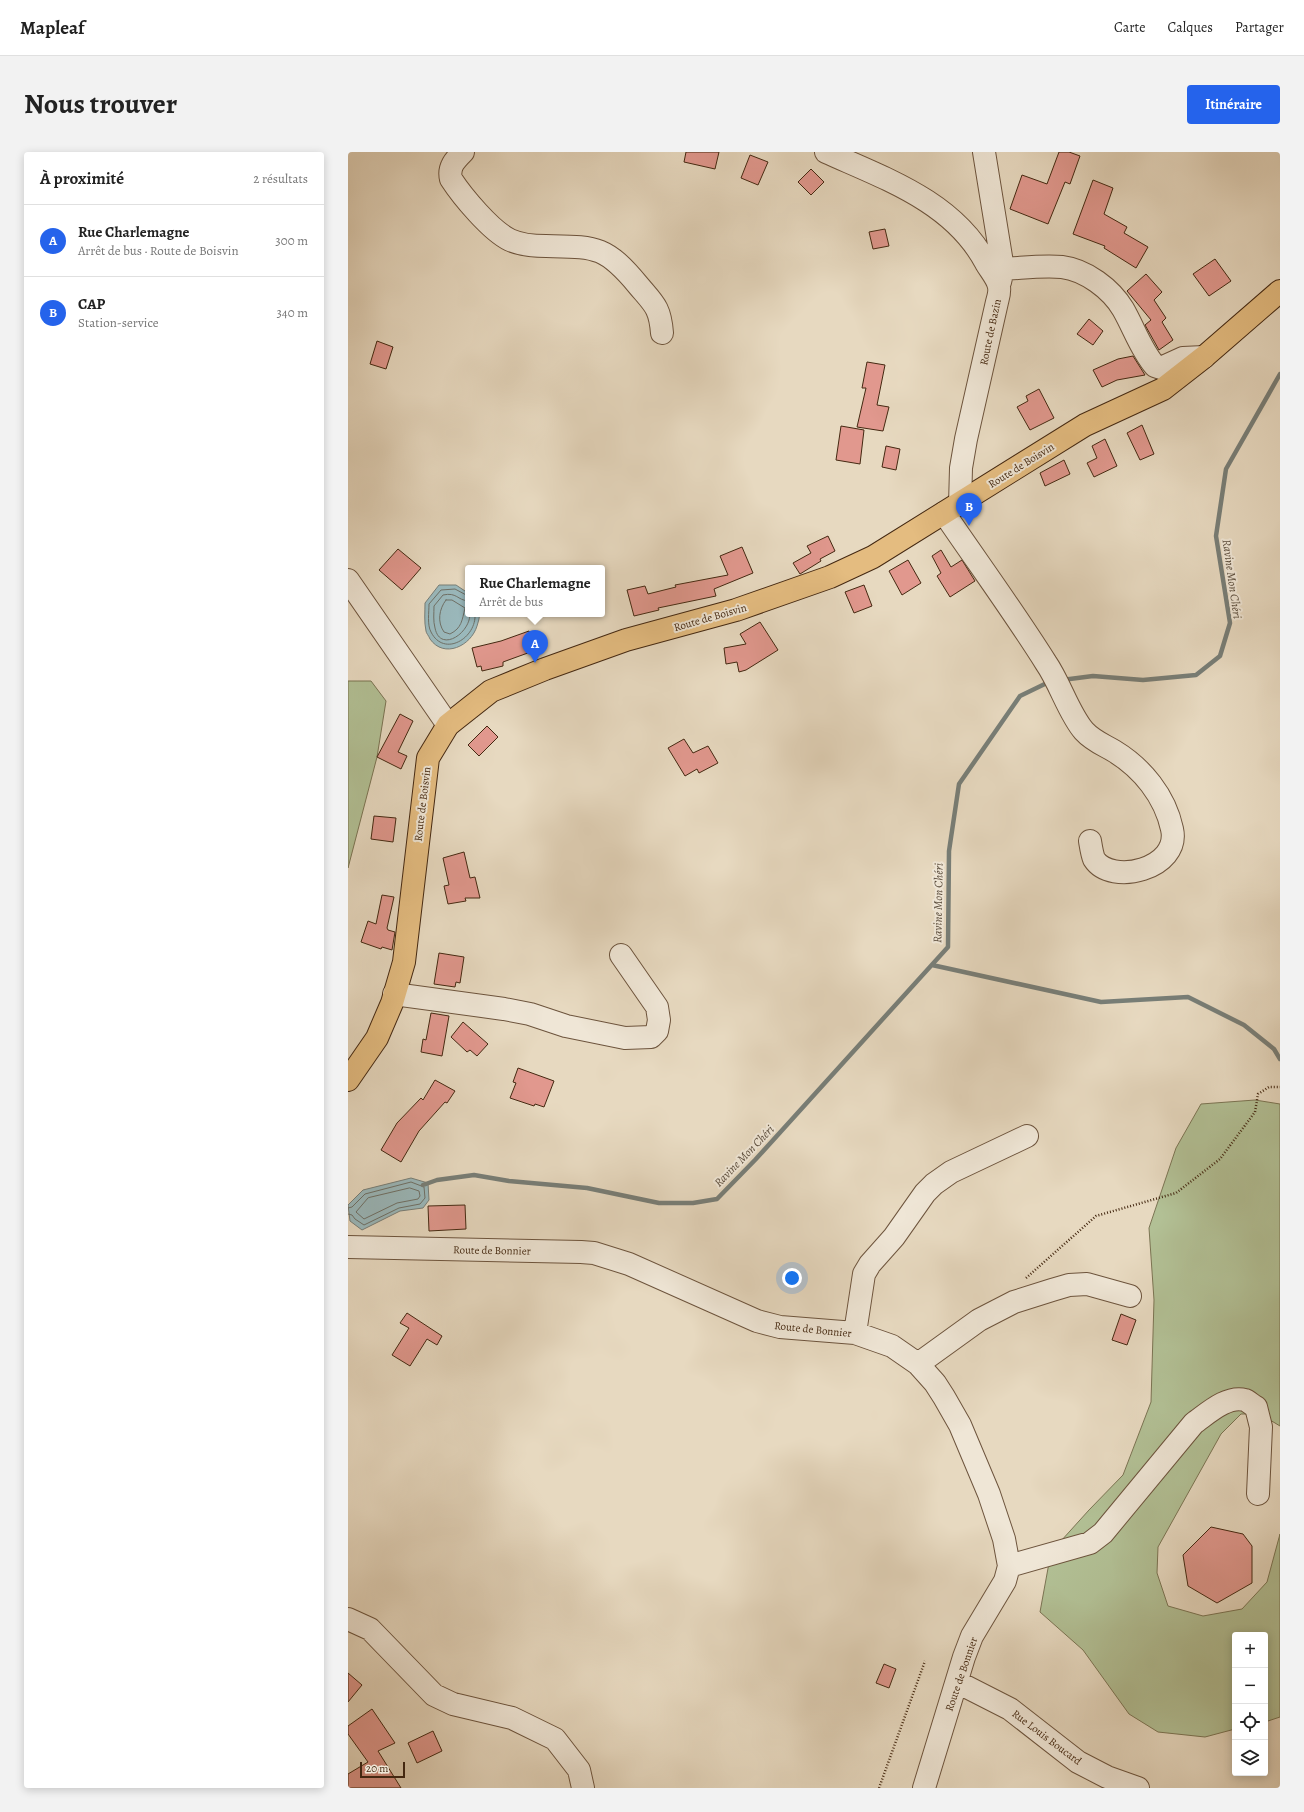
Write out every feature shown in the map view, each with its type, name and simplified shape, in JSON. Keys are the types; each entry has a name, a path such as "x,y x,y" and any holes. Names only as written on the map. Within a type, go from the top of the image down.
{"main road":[{"name":"Route de Boisvin","path":"348,1080 377,1038 394,994 404,962 428,758 448,725 491,691 545,669 626,640 736,610 830,577 873,558 1085,425 1163,389 1204,357 1280,291"}],"street":[{"path":"463,152 452,164 449,173 451,179 488,223 502,236 522,244 586,247 601,251 613,258 626,270 658,309 662,333"},
{"name":"Route de Bazin","path":"826,152 910,190 940,209 971,239 1001,278 952,509"},
{"path":"984,152 1001,278 1048,266 1063,267 1080,272 1099,284 1111,294 1123,308 1155,366 1161,368 1183,358 1204,357"},
{"path":"952,509 1047,664 1076,719 1084,731 1098,743 1131,762 1144,774 1154,788 1168,816 1172,829 1172,846 1163,859 1148,868 1130,872 1120,872 1099,864 1094,858 1090,841"},
{"path":"348,580 448,725"},
{"path":"394,994 504,1009 530,1014 566,1026 624,1038 651,1037 657,1031 659,1020 657,1007 621,955"},
{"path":"855,1333 864,1274 870,1264 894,1237 925,1193 934,1184 951,1172 1028,1136"},
{"name":"Route de Bonnier","path":"348,1247 594,1253 629,1264 768,1324 855,1333 892,1346 918,1364 935,1383 960,1425 989,1494 1004,1540 1009,1566 1005,1581 972,1636 964,1657 924,1788"},
{"path":"918,1364 979,1320 1014,1302 1069,1285 1087,1284 1130,1296"},
{"path":"1009,1566 1090,1543 1103,1533 1194,1423 1232,1399 1245,1400 1256,1407 1261,1427 1258,1494"},
{"path":"348,1619 370,1629 434,1695 453,1704 512,1718 556,1739 579,1770 583,1788"},
{"name":"Rue Louis Boucard","path":"957,1682 1010,1709 1078,1762 1107,1777 1138,1788"}],"path":[{"path":"1020,1283 1096,1216 1176,1193 1220,1159 1255,1112 1258,1094 1269,1087 1280,1087"},
{"path":"879,1788 925,1661"}],"green space":[{"path":"348,681 371,681 386,701 377,757 348,868"},
{"path":"1255,1100 1280,1104 1280,1426 1260,1414 1241,1414 1221,1434 1158,1547 1157,1573 1168,1606 1203,1616 1242,1609 1267,1582 1280,1534 1280,1717 1268,1721 1268,1632 1232,1632 1232,1730 1205,1737 1158,1732 1129,1714 1083,1650 1040,1612 1051,1552 1123,1475 1151,1402 1154,1300 1149,1228 1176,1148 1201,1104"}],"water":[{"path":"439,585 456,585 465,591 465,617 479,617 474,633 463,644 456,648 442,648 436,645 426,632 425,603"},
{"path":"411,1178 428,1183 429,1200 423,1208 400,1211 362,1230 350,1221 348,1205 363,1190"}],"building":[{"path":"686,152 719,152 715,169 684,162"},
{"path":"1059,152 1069,152 1080,156 1070,184 1065,182 1048,224 1010,209 1022,175 1047,184"},
{"path":"750,155 768,162 758,185 741,178"},
{"path":"811,169 824,182 811,195 798,182"},
{"path":"1093,180 1113,188 1104,214 1127,227 1124,233 1148,247 1136,268 1104,248 1105,246 1073,234"},
{"path":"885,229 889,246 873,249 869,232"},
{"path":"1215,259 1231,281 1209,296 1193,274"},
{"path":"1146,274 1162,292 1154,300 1166,318 1162,322 1173,340 1159,350 1145,325 1151,320 1127,291"},
{"path":"1089,319 1103,331 1093,345 1077,334"},
{"path":"377,341 393,347 386,369 370,364"},
{"path":"1133,356 1145,375 1117,380 1102,387 1093,370 1118,359"},
{"path":"867,362 885,365 877,405 889,407 883,431 857,427 866,388 862,388"},
{"path":"1039,389 1054,418 1030,430 1017,407 1028,401 1026,396"},
{"path":"1142,425 1154,454 1140,460 1127,433"},
{"path":"841,426 864,430 860,464 836,460"},
{"path":"1105,439 1117,466 1094,477 1087,463 1097,458 1092,446"},
{"path":"886,446 900,449 896,470 882,467"},
{"path":"1064,460 1070,474 1045,486 1040,473"},
{"path":"828,536 835,551 820,559 821,561 800,574 793,563 811,553 807,546"},
{"path":"742,547 753,573 714,589 716,596 658,608 659,610 634,616 627,590 645,586 648,594 676,587 675,585 728,575 720,556"},
{"path":"398,549 421,568 402,590 379,570"},
{"path":"941,550 951,567 962,560 975,581 950,597 937,576 941,573 932,556"},
{"path":"908,560 921,583 902,595 889,571"},
{"path":"864,585 872,606 854,613 845,592"},
{"path":"760,622 778,650 746,670 739,672 737,662 726,664 724,648 746,644 740,634"},
{"path":"529,631 536,650 503,662 503,666 482,671 481,666 477,667 472,648 501,641"},
{"path":"400,714 413,721 398,752 407,756 401,769 377,757"},
{"path":"487,726 498,737 479,756 468,745"},
{"path":"684,739 693,753 708,746 718,763 699,773 697,769 685,776 668,748"},
{"path":"374,816 396,818 393,842 371,839"},
{"path":"464,852 470,878 475,877 480,898 465,898 466,901 448,904 444,886 449,885 443,858"},
{"path":"382,895 394,897 387,928 388,930 395,932 392,950 382,947 381,949 361,942 368,921 376,924"},
{"path":"439,953 464,957 460,983 456,982 455,987 434,984"},
{"path":"431,1013 449,1016 442,1056 421,1052 423,1039 426,1040"},
{"path":"463,1022 488,1044 477,1056 470,1050 467,1052 451,1037"},
{"path":"518,1068 554,1081 544,1107 535,1104 534,1106 510,1098 516,1083 513,1082"},
{"path":"435,1080 455,1091 447,1103 445,1102 419,1131 401,1162 381,1150 397,1123 421,1098 423,1100"},
{"path":"465,1205 466,1229 429,1231 428,1206"},
{"path":"407,1313 442,1336 437,1345 427,1339 410,1366 392,1355 409,1328 400,1323"},
{"path":"1121,1314 1136,1320 1127,1345 1112,1340"},
{"path":"1211,1527 1243,1534 1252,1546 1252,1583 1217,1603 1188,1586 1183,1555"},
{"path":"884,1664 896,1669 889,1688 876,1683"},
{"path":"348,1673 362,1685 348,1702"},
{"path":"372,1709 395,1743 378,1751 401,1788 348,1788 348,1774 368,1762 348,1734 348,1726"},
{"path":"433,1731 442,1751 417,1763 408,1743"}],"waterway":[{"name":"Ravine Mon Chéri","path":"1062,680 1093,676 1143,680 1196,675 1220,656 1230,623 1216,536 1226,469 1280,374"},
{"name":"Ravine Mon Chéri","path":"423,1185 437,1180 474,1175 509,1181 587,1188 659,1203 693,1203 717,1199 755,1160 948,947 949,851 959,784 1020,696 1051,681"},
{"path":"932,965 1101,1002 1188,997 1244,1025 1274,1049 1280,1059"}],"place":[{"name":"CAP","path":"969,526"},
{"name":"Rue Charlemagne","path":"535,663"}]}
